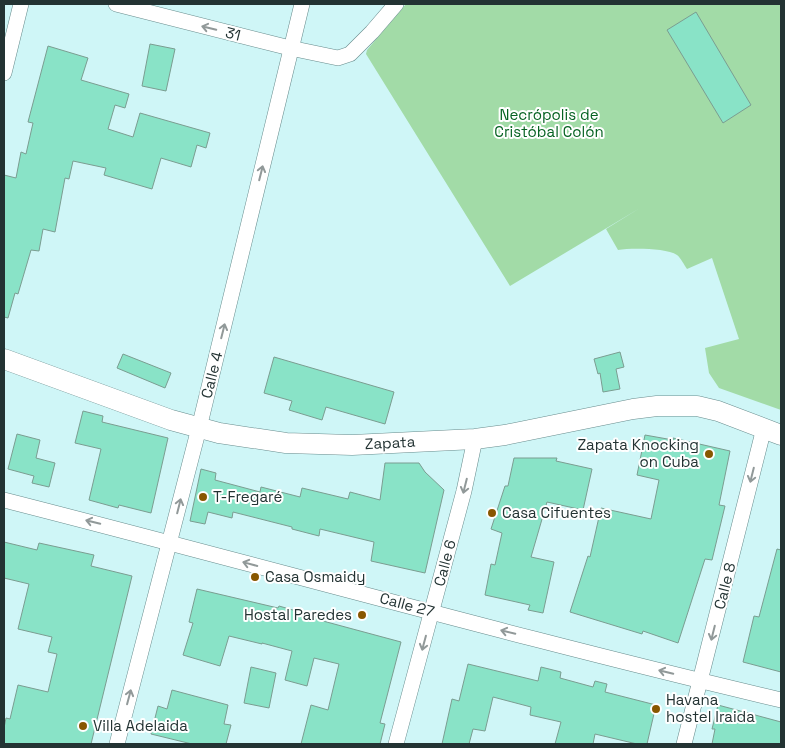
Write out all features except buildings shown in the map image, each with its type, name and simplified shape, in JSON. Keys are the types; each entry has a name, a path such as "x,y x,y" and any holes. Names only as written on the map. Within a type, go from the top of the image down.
{"main road":[{"name":"Zapata","path":"4,359 171,420 242,437 286,443 331,445 475,438 505,435 633,409 657,406 697,406 718,411 772,432"}],"street":[{"path":"4,73 22,4"},
{"name":"31","path":"116,4 290,48 338,58 350,54 396,4"},
{"name":"Calle 4","path":"116,744 199,428 302,4"},
{"name":"Calle 8","path":"684,744 772,432"},
{"name":"Calle 6","path":"396,744 464,492 475,438"},
{"name":"Calle 27","path":"4,500 432,612 781,700"}],"green space":[{"name":"Necrópolis de Cristóbal Colón","path":"406,4 781,4 781,410 719,388 709,373 705,348 739,339 712,258 687,269 677,255 665,251 648,249 618,250 606,229 640,208 510,286 366,54 367,50"}],"place":[{"name":"Zapata Knocking on Cuba","path":"709,454"},
{"name":"T-Fregaré","path":"203,497"},
{"name":"Casa Cifuentes","path":"492,513"},
{"name":"Casa Osmaidy","path":"255,577"},
{"name":"Hostal Paredes","path":"362,615"},
{"name":"Havana hostel Iraida","path":"656,709"},
{"name":"Villa Adelaida","path":"83,726"}]}
